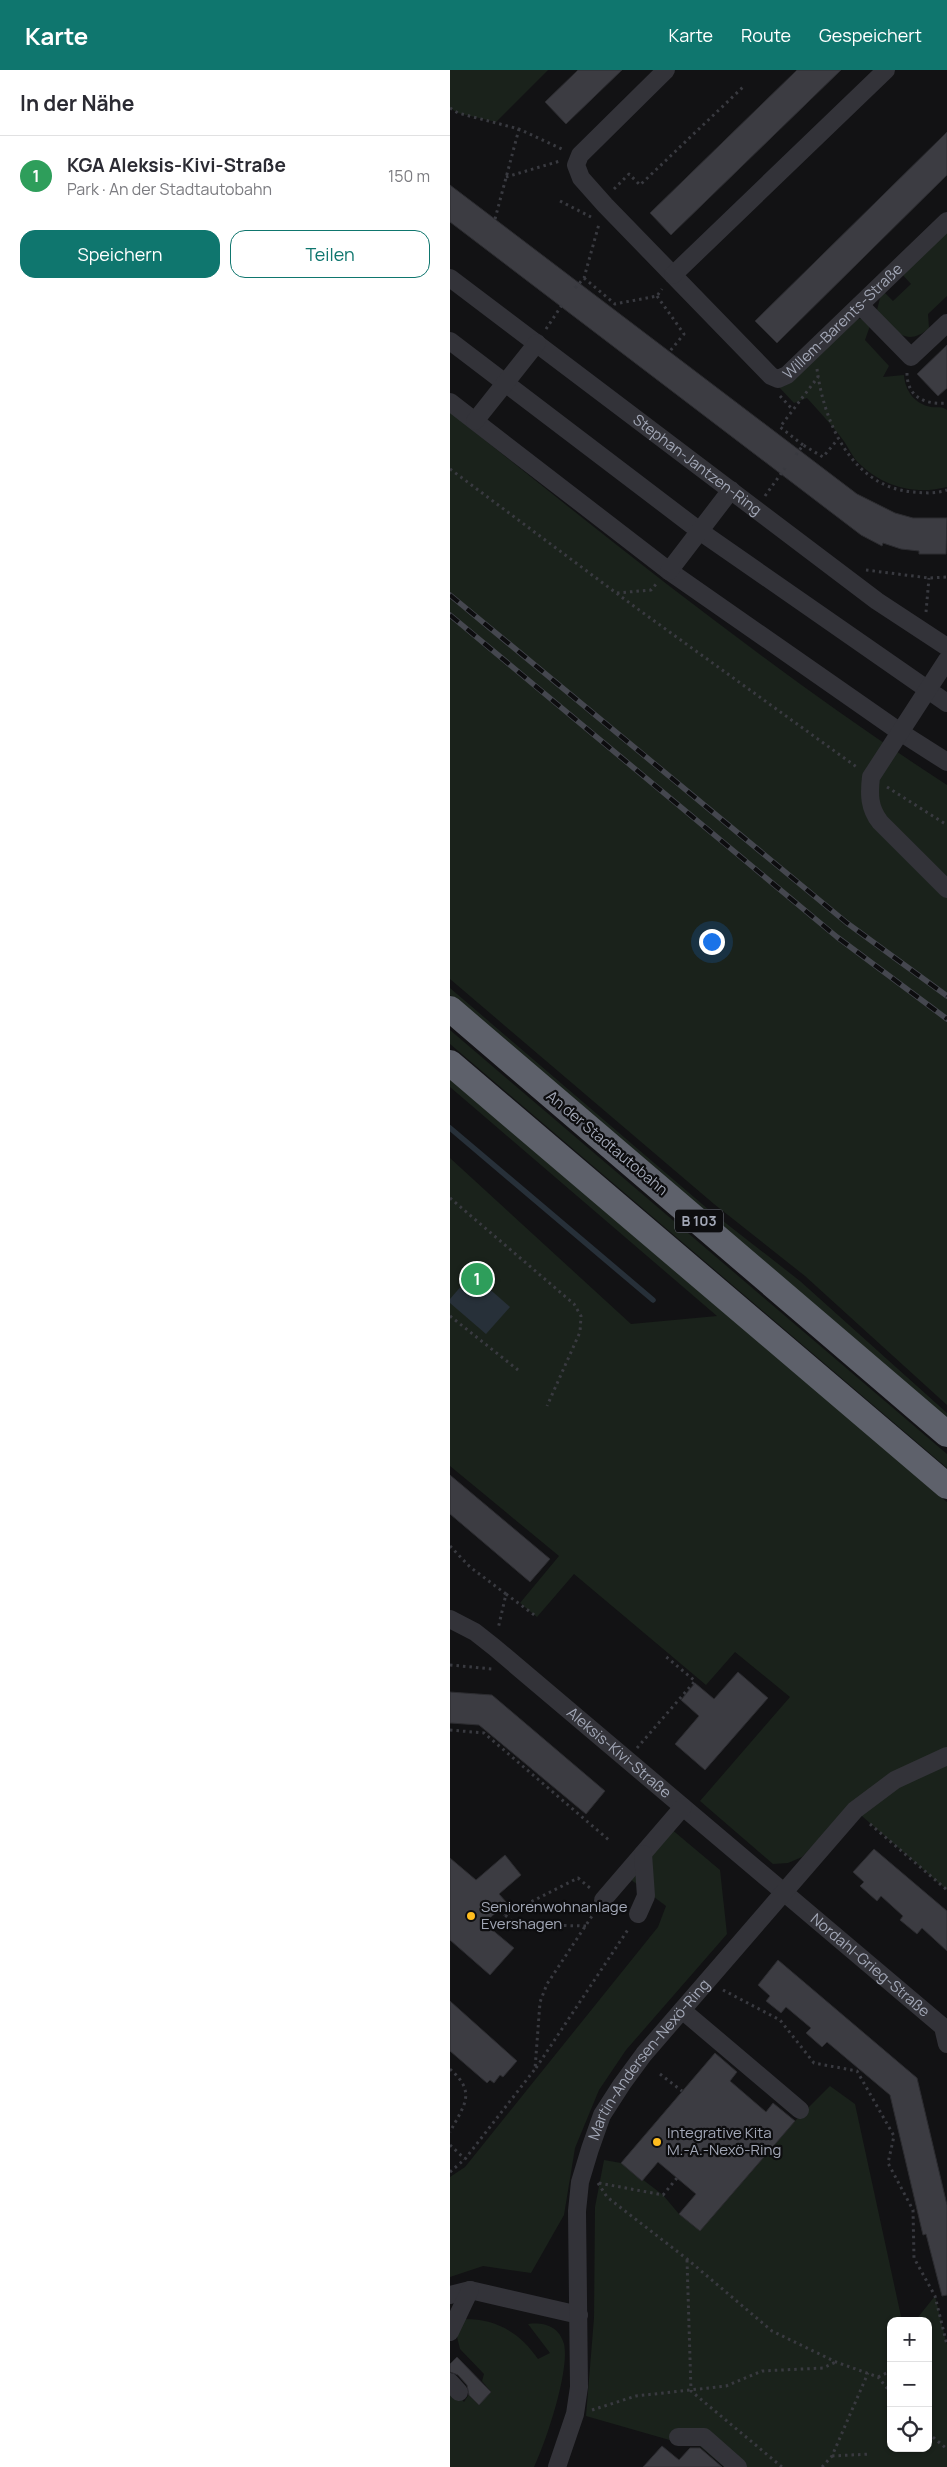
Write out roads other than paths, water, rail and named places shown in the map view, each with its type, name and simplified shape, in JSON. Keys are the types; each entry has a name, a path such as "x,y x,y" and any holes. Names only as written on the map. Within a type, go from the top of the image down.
{"highway":[{"name":"An der Stadtautobahn","path":"450,1009 947,1434"},
{"name":"B 103","path":"450,1063 947,1486"}],"street":[{"name":"Willem-Barents-Straße","path":"666,70 580,155 576,165 581,178 602,213 673,275 771,376 778,379 787,375 947,221"},
{"path":"673,275 886,70"},
{"name":"Stephan-Jantzen-Ring","path":"450,278 756,509 924,633 947,647"},
{"path":"860,305 911,357 947,323"},
{"path":"450,341 700,532 947,702"},
{"path":"475,421 537,342"},
{"path":"450,402 669,571 900,732 947,762"},
{"path":"669,571 731,490"},
{"path":"947,660 872,777 870,803 873,814 947,889"},
{"name":"Aleksis-Kivi-Straße","path":"452,1617 494,1647 783,1892"},
{"name":"Martin-Andersen-Nexö-Ring","path":"557,2467 571,2428 579,2387 577,2211 580,2182 602,2114 644,2054 855,1810 902,1776 947,1756"},
{"path":"603,1900 683,1807"},
{"path":"638,1914 646,1896 643,1854"},
{"name":"Nordahl-Grieg-Straße","path":"783,1892 943,2027 947,2044"},
{"path":"682,2010 800,2110"},
{"path":"450,2332 470,2290"},
{"path":"450,2295 470,2290 578,2315"},
{"path":"678,2437 704,2437 738,2467"}],"waterway":[{"path":"450,1128 653,1300"}],"railway":[{"path":"450,595 847,923 947,996"},
{"path":"450,615 837,937 947,1019"}],"place":[{"name":"KGA Aleksis-Kivi-Straße","path":"477,1279"},
{"name":"Seniorenwohnanlage Evershagen","path":"471,1916"},
{"name":"Integrative Kita M.-A.-Nexö-Ring","path":"657,2142"}]}
